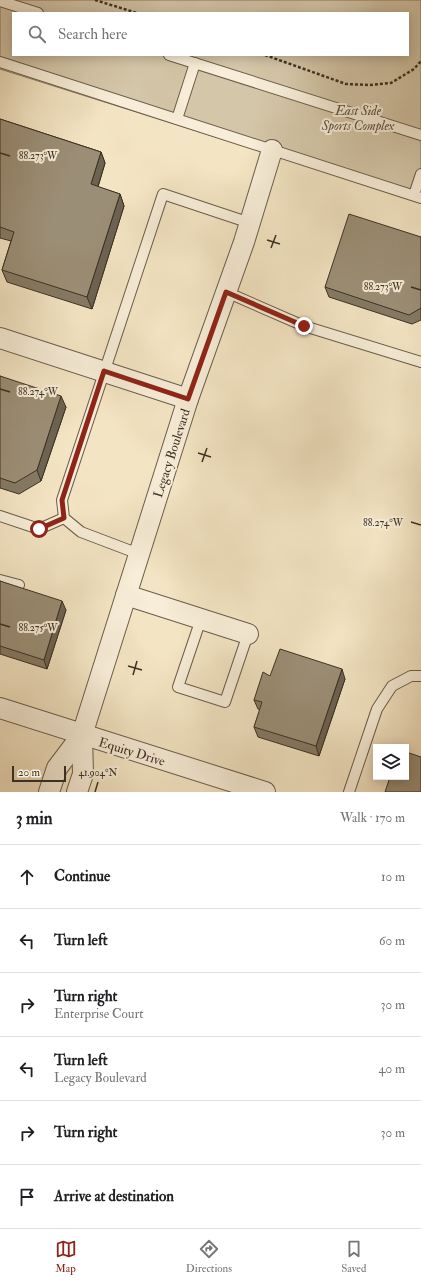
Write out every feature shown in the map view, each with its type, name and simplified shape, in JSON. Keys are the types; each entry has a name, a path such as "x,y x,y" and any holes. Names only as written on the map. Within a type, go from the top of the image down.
{"street":[{"name":"Legacy Boulevard","path":"77,792 83,774 82,735 188,399 250,223 272,150"},
{"path":"0,338 188,399"},
{"path":"126,595 248,634"},
{"name":"Equity Drive","path":"0,708 265,792"},
{"name":"Legacy Boulevard","path":"49,792 57,768 82,735"}],"lane":[{"path":"0,1 35,12"},
{"path":"172,56 421,135"},
{"path":"0,62 418,197 421,174"},
{"path":"177,119 195,63"},
{"path":"140,554 81,532 64,518 62,500 104,371 163,194 250,223"},
{"path":"226,292 304,326 421,362"},
{"path":"0,516 39,529 64,518"},
{"path":"0,580 19,586"},
{"path":"201,619 178,687 212,698 225,702 248,634"},
{"path":"349,792 377,709 392,686 411,676 421,676"}],"path":[{"path":"95,0 135,12"},
{"path":"268,56 346,84 369,85 391,83 414,69 421,61"}],"green space":[{"name":"East Side Sports Complex","path":"0,0 421,0 421,202 0,69"}],"building":[{"path":"0,119 101,152 91,184 120,194 87,297 2,270 14,232 0,227"},
{"path":"349,214 421,237 421,308 409,315 325,287"},
{"path":"0,376 61,396 37,470 15,483 0,478"},
{"path":"0,581 62,601 44,660 0,646"},
{"path":"280,649 342,669 316,746 254,727 262,702 254,700 263,672 270,676"},
{"path":"409,753 421,757 421,792 385,792 389,780 409,780"}],"route":[{"path":"39,529 64,518 62,500 104,371 188,399 226,292 304,326"}]}
